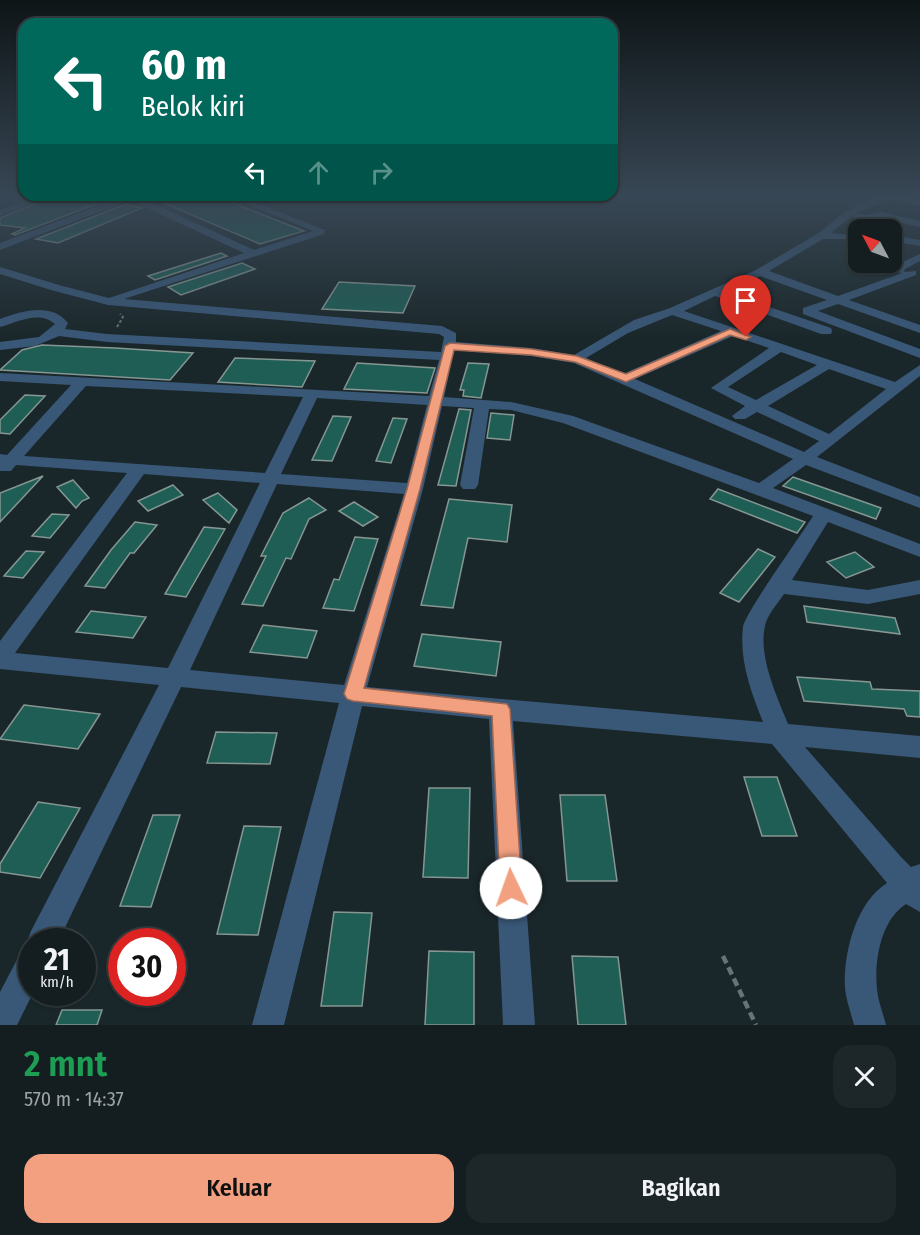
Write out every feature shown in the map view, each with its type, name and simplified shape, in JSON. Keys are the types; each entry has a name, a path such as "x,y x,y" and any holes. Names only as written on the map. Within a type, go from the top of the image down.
{"street":[{"path":"232,244 254,254"},
{"path":"108,301 287,244"},
{"path":"583,354 660,313 673,311 760,272 808,244"},
{"path":"902,266 920,258"},
{"path":"0,270 55,288 108,301 442,330 450,345 414,489 353,694 268,1025"},
{"path":"760,272 917,325"},
{"path":"916,274 807,311 920,354"},
{"path":"714,292 846,338"},
{"path":"673,311 896,387"},
{"path":"0,323 27,315 47,315 59,319 62,323 57,332"},
{"path":"917,325 899,334 920,344"},
{"path":"0,356 6,346 36,342 57,332 107,338 450,345 509,351 583,354 637,374 724,424 817,450"},
{"path":"637,374 730,332"},
{"path":"778,348 718,387 721,391 756,406 817,450 920,503"},
{"path":"740,416 828,364"},
{"path":"762,490 920,369"},
{"path":"0,377 312,393 531,409 568,419 920,551"},
{"path":"4,464 82,382"},
{"path":"49,928 174,679 312,393"},
{"path":"469,485 482,404"},
{"path":"4,464 139,469 414,489"},
{"path":"139,469 0,658 174,679 920,747"},
{"path":"823,515 754,624 754,649 760,684 780,735 916,887 889,898 873,922 863,951 861,988 870,1025"},
{"path":"779,586 868,597 920,587"},
{"path":"501,709 519,1025"},
{"path":"0,1025 18,990"}],"path":[{"path":"723,956 756,1025"}],"building":[{"path":"221,253 227,256 155,280 148,276"},
{"path":"242,263 255,269 181,295 168,287"},
{"path":"339,282 415,286 403,313 322,309"},
{"path":"42,345 193,353 170,380 0,370 22,350"},
{"path":"235,358 315,361 302,387 218,382"},
{"path":"357,363 435,368 427,393 344,389"},
{"path":"468,363 489,364 481,398 463,396 464,390 460,390"},
{"path":"25,395 45,396 10,434 0,433 0,420"},
{"path":"459,409 471,410 456,486 438,485"},
{"path":"491,413 514,415 510,440 487,438"},
{"path":"333,416 351,417 332,461 312,460"},
{"path":"393,418 407,419 391,463 376,461"},
{"path":"43,476 0,522 0,493"},
{"path":"793,477 881,508 876,519 783,486"},
{"path":"73,480 89,498 82,501 76,508 57,487"},
{"path":"173,485 183,495 148,511 138,501"},
{"path":"718,489 805,522 797,533 710,499"},
{"path":"218,493 237,510 229,523 203,500"},
{"path":"309,498 326,510 309,519 291,559 286,558 263,606 242,604 266,556 261,556 283,513"},
{"path":"449,499 512,505 507,542 468,538 453,608 421,605"},
{"path":"354,502 378,517 363,526 339,511"},
{"path":"52,514 69,515 50,538 32,536"},
{"path":"135,522 157,525 134,553 130,553 105,588 85,586 111,550"},
{"path":"204,527 225,529 186,597 165,594"},
{"path":"355,537 378,539 354,611 323,608 334,579 339,580"},
{"path":"758,549 775,557 739,602 720,593"},
{"path":"26,551 44,552 23,578 4,576"},
{"path":"855,552 874,567 846,578 827,562"},
{"path":"804,606 895,618 900,634 807,622"},
{"path":"91,611 146,617 133,638 76,632"},
{"path":"263,625 317,631 307,658 250,652"},
{"path":"422,634 501,642 496,676 414,666"},
{"path":"797,677 870,682 872,689 920,691 920,717 907,716 904,709 804,701"},
{"path":"24,705 100,714 78,749 0,739"},
{"path":"216,732 277,733 270,764 207,763"},
{"path":"744,777 777,777 797,836 762,836"},
{"path":"429,788 470,788 468,878 423,877"},
{"path":"560,795 605,795 617,881 567,881"},
{"path":"38,802 80,808 40,878 0,872 0,864"},
{"path":"153,815 180,815 151,907 120,906"},
{"path":"244,826 281,827 258,935 217,934"},
{"path":"334,912 372,913 362,1006 321,1006"},
{"path":"429,951 474,952 474,1025 425,1025"},
{"path":"572,956 618,957 626,1025 578,1025"},
{"path":"62,1010 102,1010 97,1025 56,1025"}],"route":[{"path":"511,888 501,709 353,694 414,489 450,346 531,352 577,359 626,378 730,332 746,337"}]}
